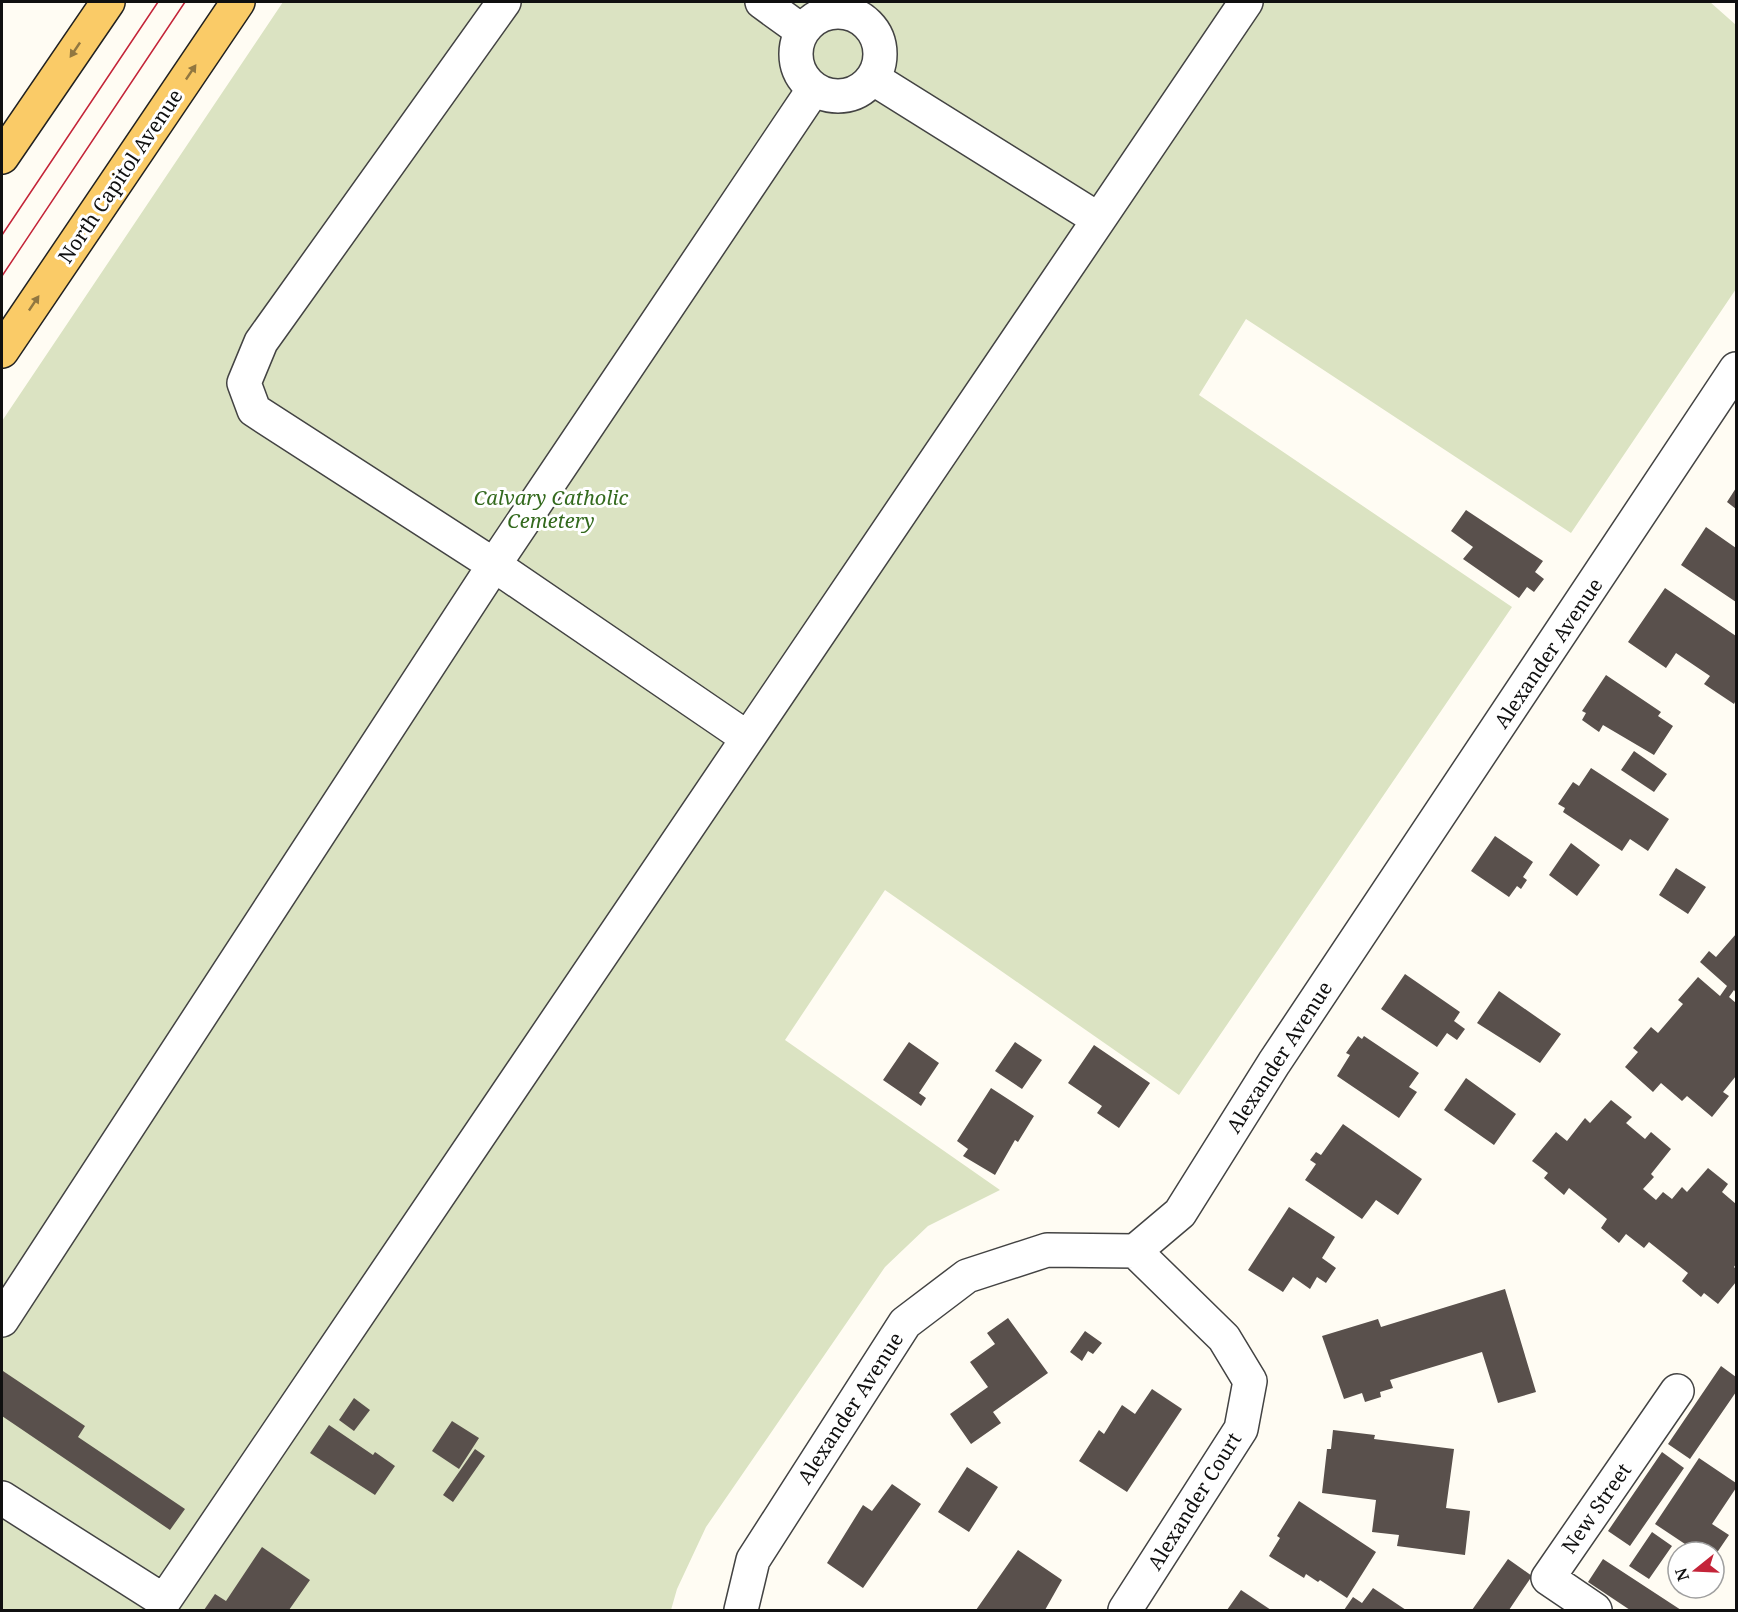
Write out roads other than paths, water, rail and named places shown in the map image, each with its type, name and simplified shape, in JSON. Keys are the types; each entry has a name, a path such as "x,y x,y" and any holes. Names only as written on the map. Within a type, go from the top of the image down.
{"main road":[{"path":"2,157 108,2"},
{"name":"North Capitol Avenue","path":"2,351 238,2"}],"street":[{"path":"504,2 261,342 244,383 254,410 494,565 746,737"},
{"path":"762,2 802,31"},
{"path":"4,1505 164,1601 746,737 1246,2"},
{"path":"865,9 876,34 881,56 874,79 857,93 835,98 813,90 799,73 795,51 802,31 818,16 839,11 865,9"},
{"path":"874,79 1098,219"},
{"path":"2,1320 494,565 813,90"},
{"name":"Alexander Avenue","path":"741,1611 753,1560 904,1323 967,1276 1047,1251 1135,1251 1180,1213 1274,1064 1737,369"},
{"name":"Alexander Court","path":"1125,1611 1241,1429 1250,1381 1224,1338 1135,1251"},
{"name":"New Street","path":"1595,1611 1548,1578 1677,1391"}],"tram line":[{"path":"2,235 158,2"},
{"path":"2,276 185,2"}],"park label":[{"name":"Calvary Catholic Cemetery","path":"551,508"}]}
